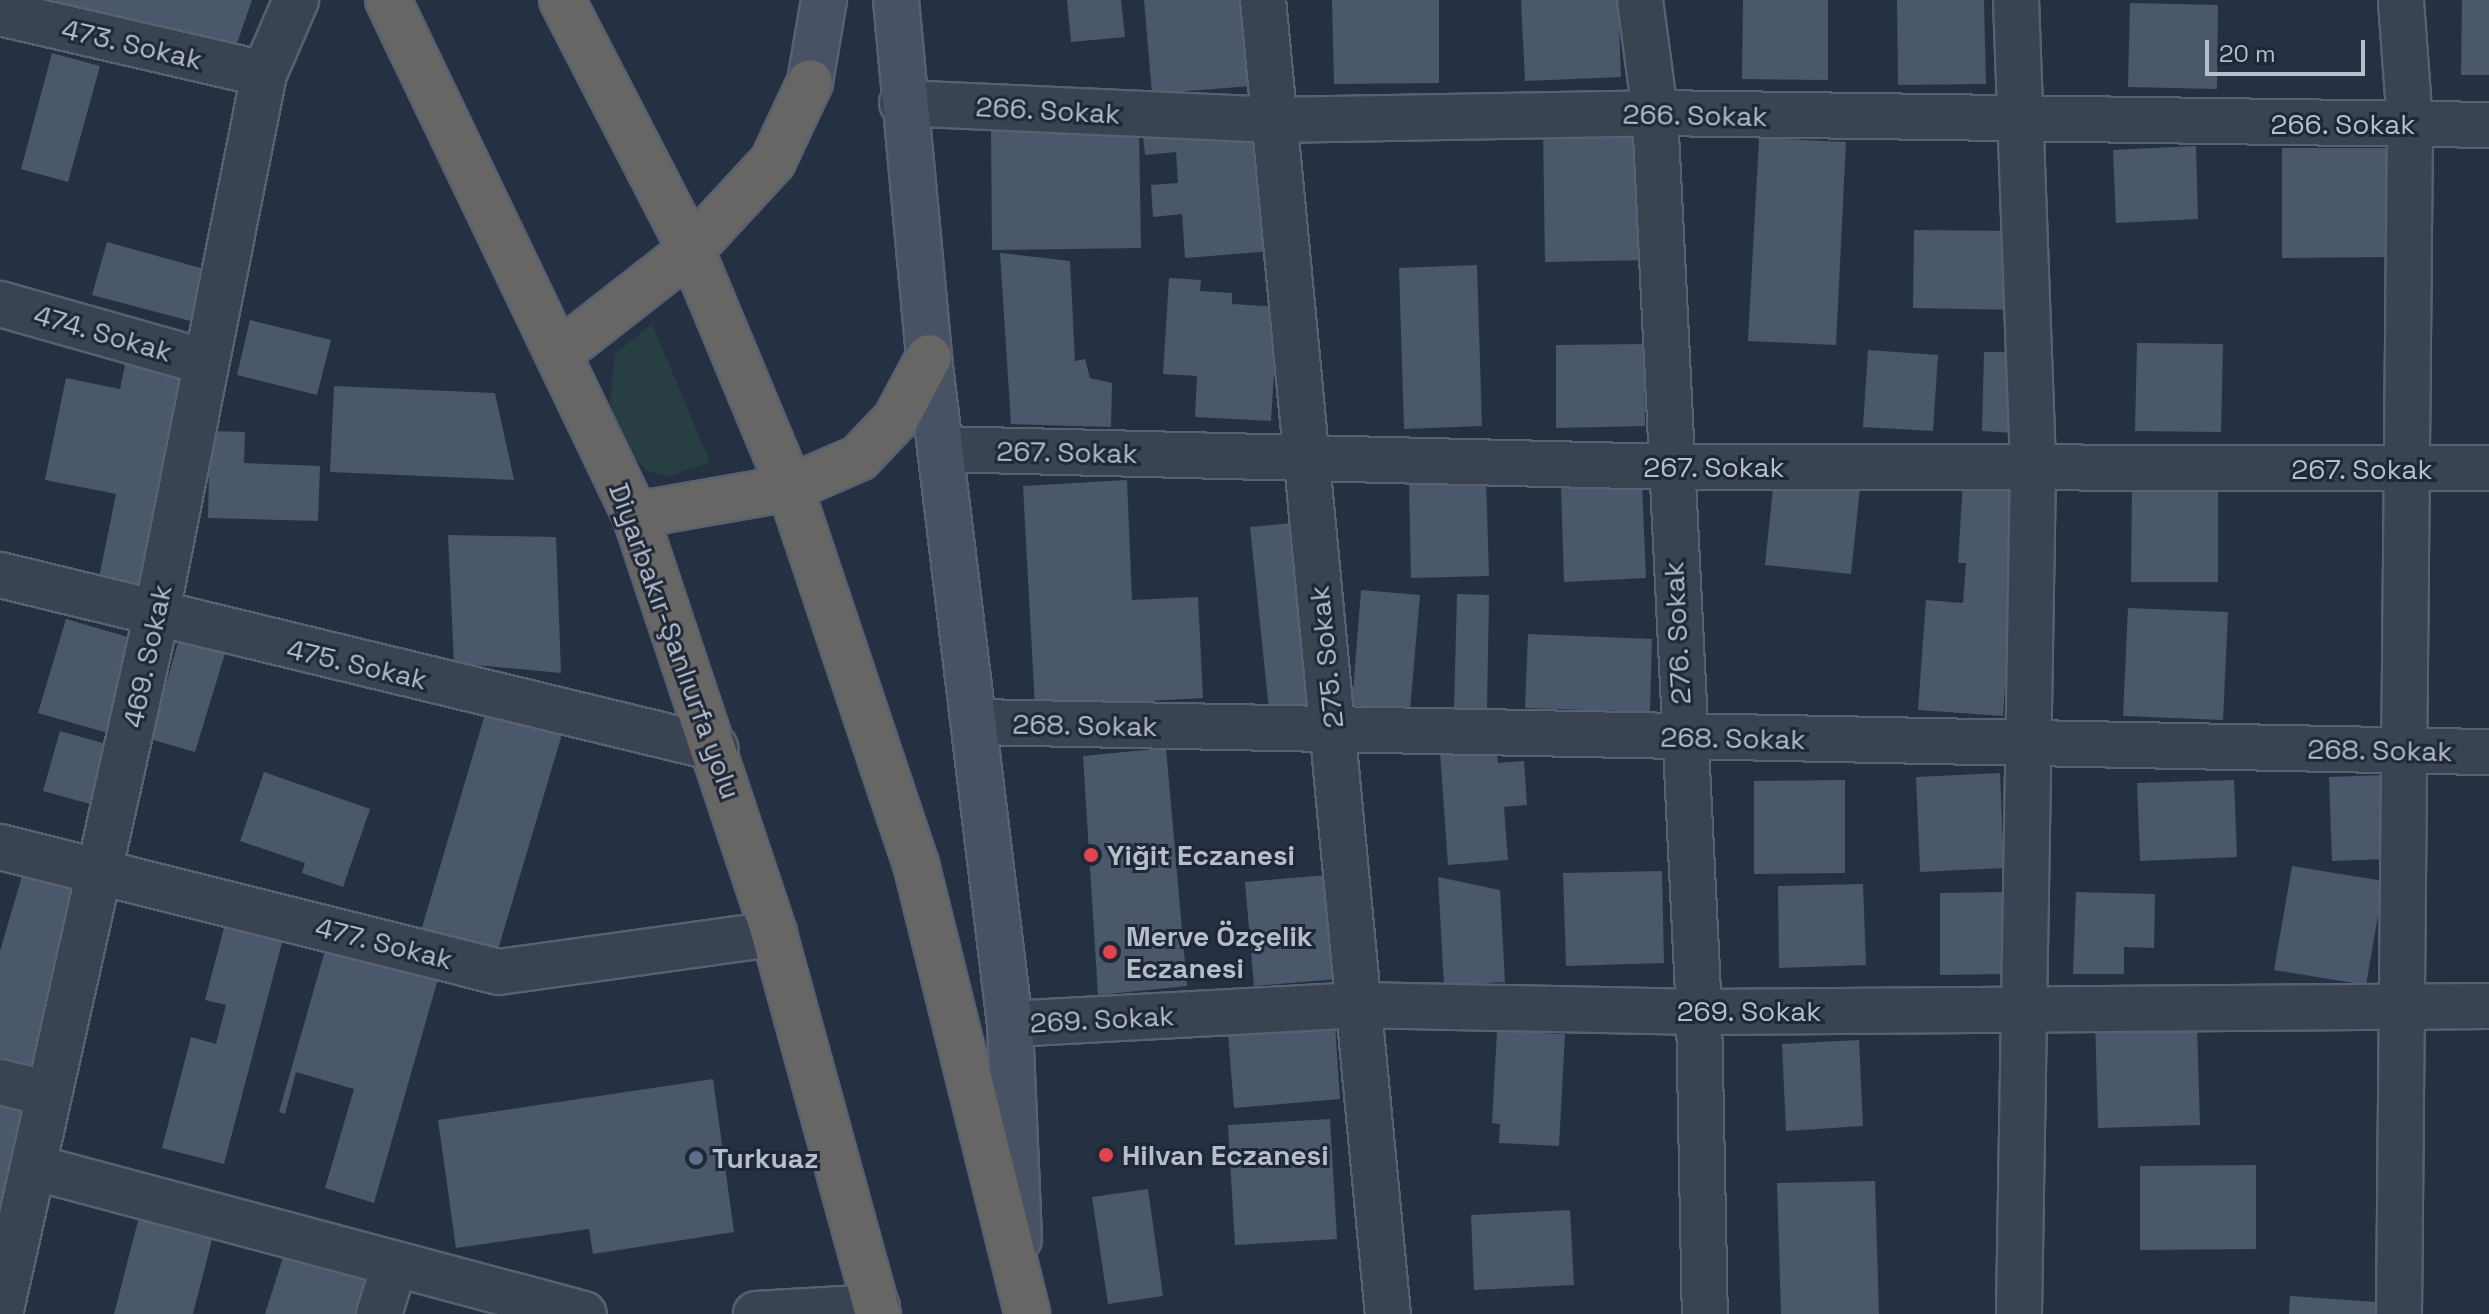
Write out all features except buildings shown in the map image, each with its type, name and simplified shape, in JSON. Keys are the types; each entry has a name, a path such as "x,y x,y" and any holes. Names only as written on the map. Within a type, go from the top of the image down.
{"highway":[{"name":"Diyarbakır-Şanlıurfa yolu","path":"388,0 635,515 715,748 774,934 877,1310"},
{"path":"562,0 691,250 790,488 916,864 1024,1306"},
{"path":"558,354 691,250 773,161 810,82"},
{"path":"635,515 790,488 859,458 896,419 929,357"}],"main road":[{"path":"810,82 824,0"},
{"path":"896,0 902,103 929,357 976,722 1010,1024 1024,1306"}],"street":[{"name":"469. Sokak","path":"0,1314 46,1093 156,617 264,74 296,0"},
{"name":"275. Sokak","path":"1263,0 1270,120 1333,730 1388,1314"},
{"name":"276. Sokak","path":"1640,0 1655,113 1669,467 1699,1012 1705,1314"},
{"path":"2016,0 2033,468 2019,1314"},
{"path":"2399,1314 2410,124 2401,0"},
{"name":"473. Sokak","path":"6,9 264,74"},
{"name":"266. Sokak","path":"902,103 1270,120 1655,113 2019,122 2489,125"},
{"name":"474. Sokak","path":"0,304 205,362"},
{"name":"267. Sokak","path":"940,449 1669,467 2489,468"},
{"name":"475. Sokak","path":"0,575 156,617 715,748"},
{"name":"268. Sokak","path":"976,722 2489,752"},
{"name":"477. Sokak","path":"0,847 499,972 774,934"},
{"name":"269. Sokak","path":"1010,1024 1360,1005 1699,1012 2402,1004 2489,1006"},
{"path":"0,1082 46,1093"},
{"path":"33,1167 584,1314"},
{"path":"379,1314 395,1264"},
{"path":"756,1314 877,1310"}],"green space":[{"path":"652,324 710,462 670,476 649,472 625,450 610,403 615,354"}],"place":[{"name":"Yiğit Eczanesi","path":"1091,855"},
{"name":"Merve Özçelik Eczanesi","path":"1110,952"},
{"name":"Hilvan Eczanesi","path":"1106,1155"},
{"name":"Turkuaz","path":"696,1158"}]}
